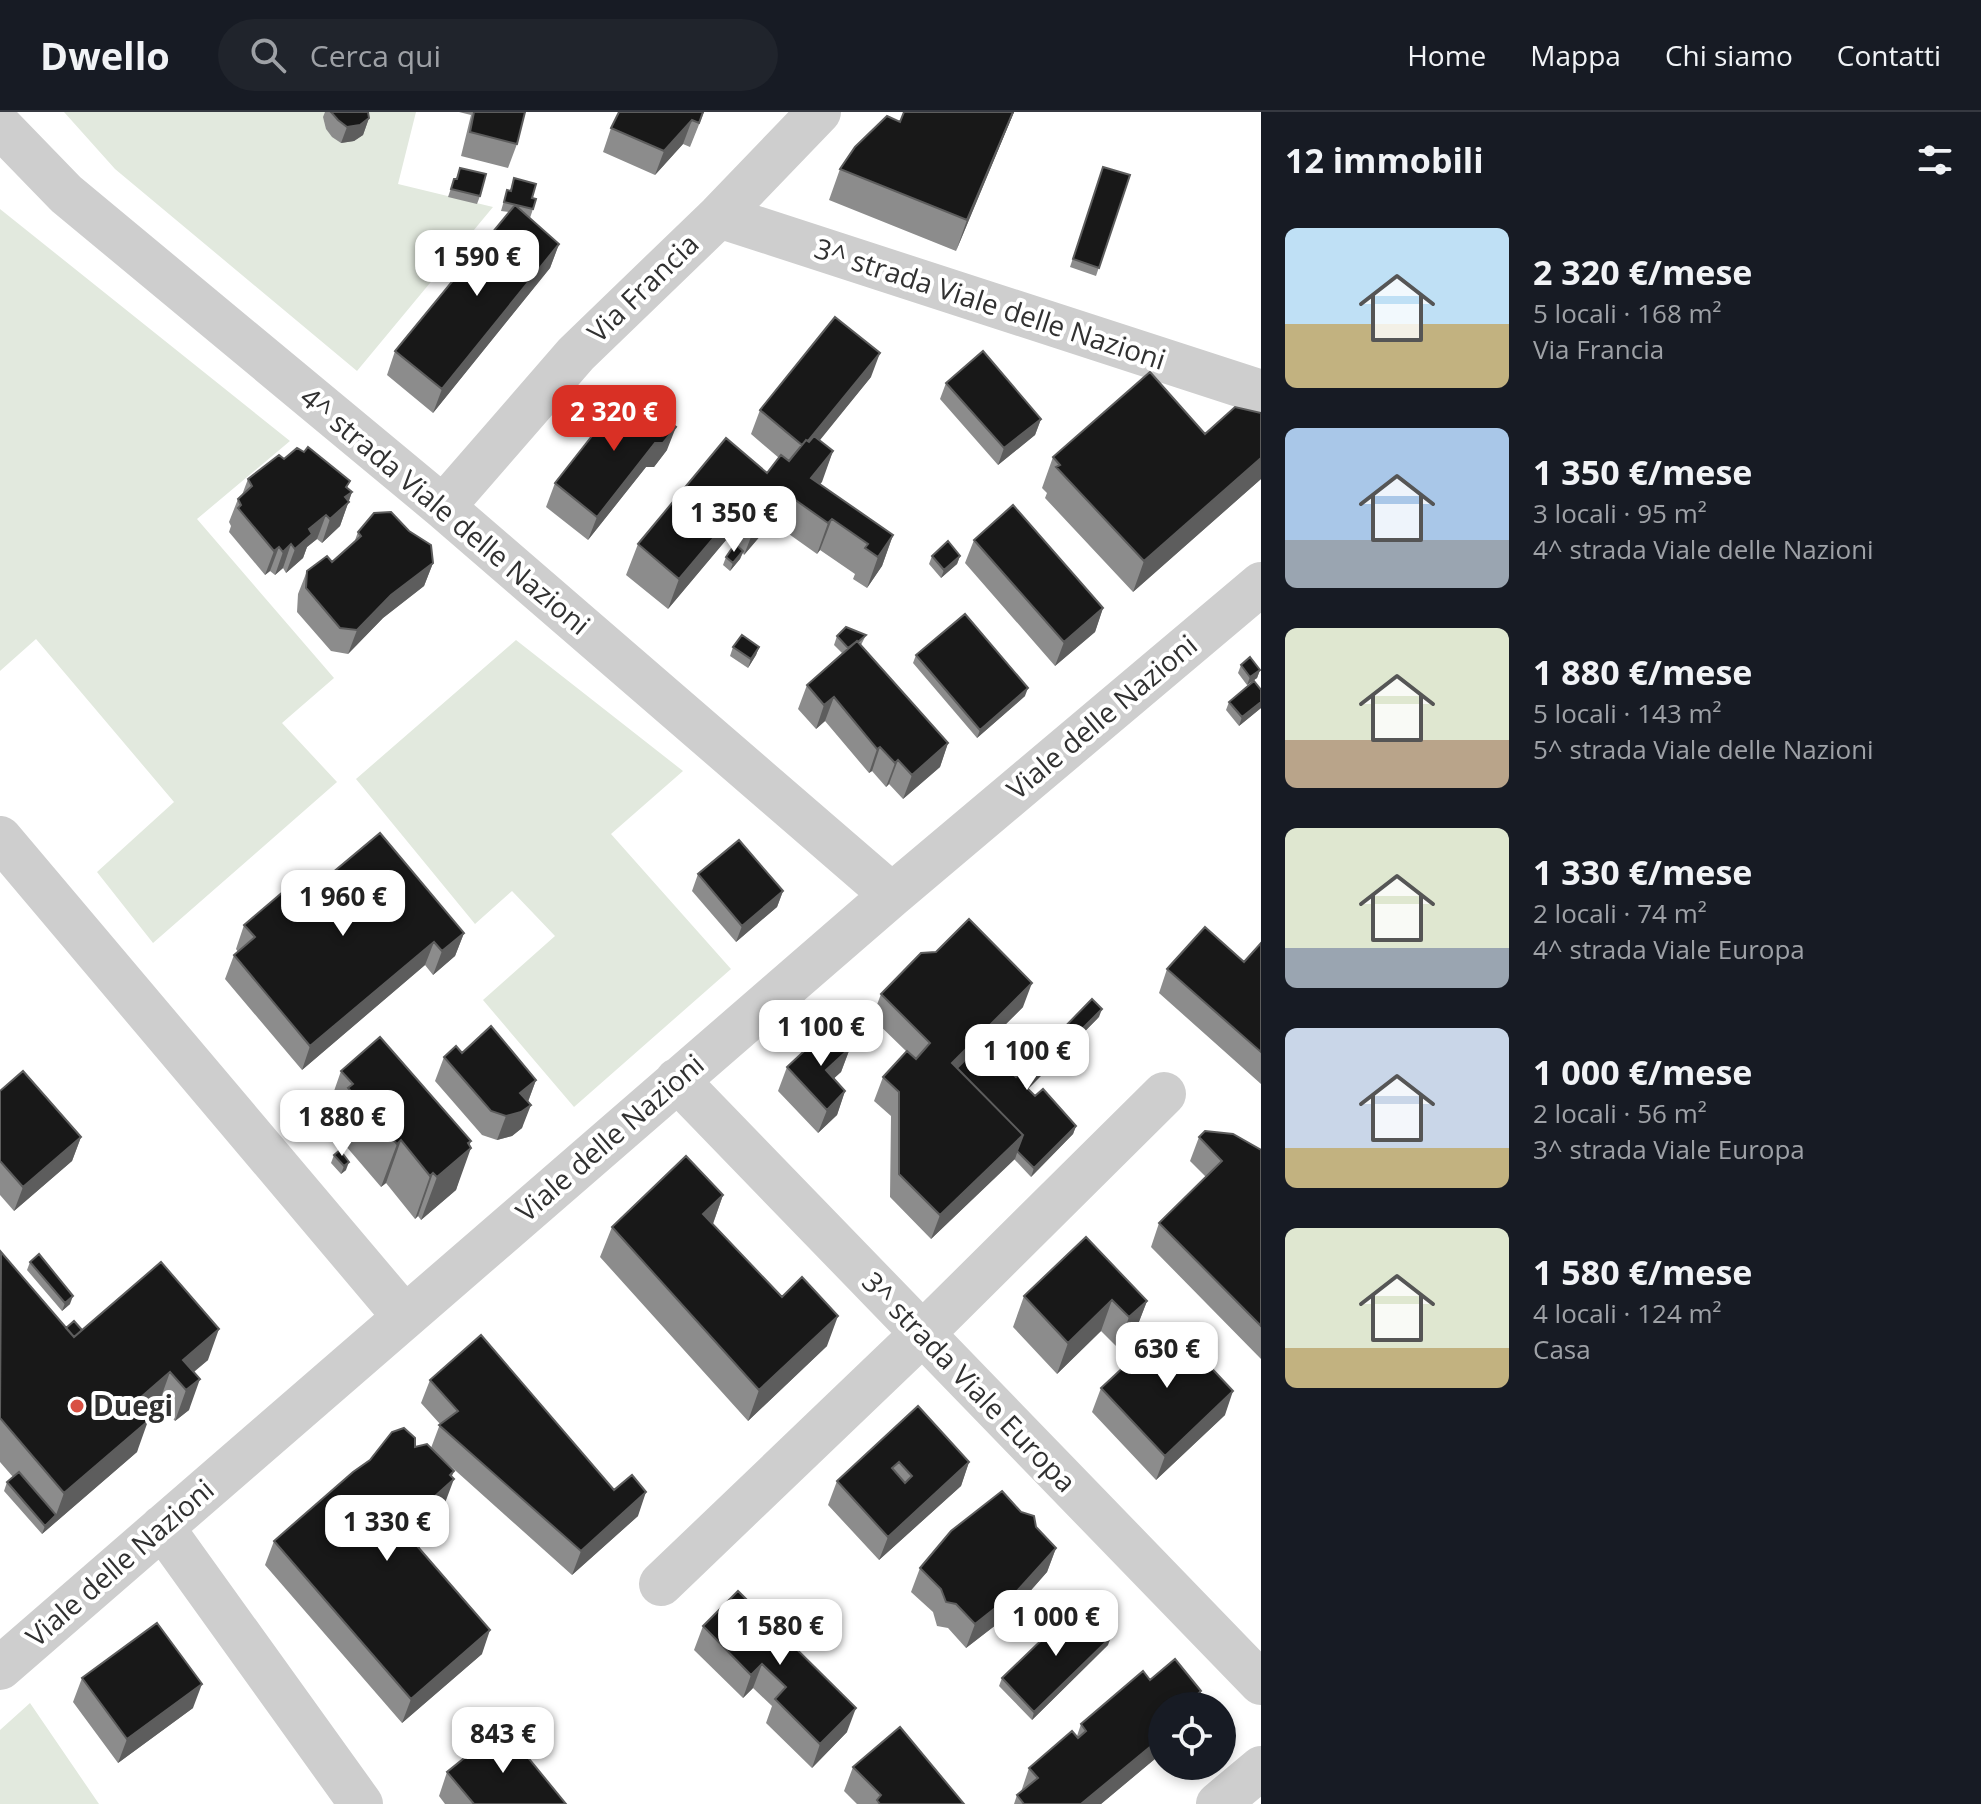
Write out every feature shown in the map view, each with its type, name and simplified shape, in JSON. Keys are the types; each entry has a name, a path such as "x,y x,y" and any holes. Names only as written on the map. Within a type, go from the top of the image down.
{"street":[{"name":"Via Francia","path":"443,507 576,354 719,216 819,112"},
{"name":"4^ strada Viale delle Nazioni","path":"0,126 66,194 443,507 892,895"},
{"name":"3^ strada Viale delle Nazioni","path":"719,216 1261,392"},
{"name":"Viale delle Nazioni","path":"6,1650 162,1527 892,895 1261,584"},
{"path":"0,838 404,1316"},
{"name":"3^ strada Viale Europa","path":"677,1080 1261,1683"},
{"path":"661,1584 922,1334 1164,1094"},
{"path":"162,1527 361,1804"},
{"path":"1218,1804 1261,1768"}],"shaded area":[{"path":"64,112 416,112 398,184 493,207 357,371 115,169"},
{"path":"0,209 290,441 197,519 334,678 282,723 337,782 153,943 97,872 174,802 36,639 0,671"},
{"path":"516,640 683,771 611,834 731,969 574,1107 483,1000 555,936 512,891 475,924 356,779"},
{"path":"30,1703 99,1804 0,1804 0,1730"}],"building":[{"path":"331,112 368,112 369,118 360,125 347,127"},
{"path":"474,112 525,112 517,144 470,132"},
{"path":"619,112 703,112 699,123 692,120 664,151 611,128"},
{"path":"904,112 1013,112 967,220 840,169 855,147 887,116 900,122"},
{"path":"1103,167 1130,175 1099,268 1073,259"},
{"path":"460,168 486,174 480,196 451,189"},
{"path":"514,178 536,184 533,209 504,202"},
{"path":"515,205 559,244 442,389 395,351"},
{"path":"835,317 880,353 802,445 760,410"},
{"path":"983,351 1041,419 1004,448 946,383"},
{"path":"1150,372 1205,434 1235,407 1261,413 1261,458 1144,561 1056,467 1060,465 1053,457"},
{"path":"629,389 676,427 663,443 655,443 597,517 555,483"},
{"path":"814,436 833,451 811,478 893,535 878,557 865,548 868,544 832,519 828,523 784,492 756,524 738,509 679,579 638,544 726,438 767,473 781,455 789,461 806,440 809,442"},
{"path":"308,447 350,481 346,487 352,492 345,497 349,502 330,519 326,515 309,529 312,534 295,549 291,544 283,552 279,547 274,551 238,508 241,505 238,499 252,486 248,479 279,455 284,459 297,448 304,452"},
{"path":"1013,505 1103,608 1064,642 974,540"},
{"path":"391,512 409,531 431,545 433,563 391,595 357,630 340,628 306,588 307,571 327,556 332,562 361,536 358,532 374,513"},
{"path":"948,541 960,556 944,570 932,556"},
{"path":"735,544 743,551 733,563 726,557"},
{"path":"965,614 1028,688 980,730 916,655"},
{"path":"846,627 866,635 848,648 837,636"},
{"path":"742,635 759,647 751,659 733,647"},
{"path":"857,641 948,743 912,775 898,760 895,763 880,747 877,749 834,697 824,705 807,685"},
{"path":"1250,657 1260,670 1250,677 1241,665"},
{"path":"1254,681 1261,690 1261,702 1242,717 1229,702"},
{"path":"380,833 464,933 442,951 434,942 310,1046 234,955 255,937 244,925 290,886 301,899"},
{"path":"739,840 783,891 742,926 698,874"},
{"path":"969,919 1032,983 952,1063 1023,1135 940,1215 899,1174 899,1092 883,1077 907,1051 916,1059 930,1043 881,994 921,953 936,952"},
{"path":"1205,927 1244,962 1261,943 1261,1052 1167,969"},
{"path":"1092,999 1102,1009 1025,1086 1035,1096 1043,1089 1076,1126 1034,1168 1017,1151 1023,1135 957,1068 982,1043 1016,1077"},
{"path":"491,1026 536,1080 520,1093 531,1105 506,1116 491,1111 444,1057 456,1046 462,1053"},
{"path":"830,1027 850,1048 826,1070 845,1091 827,1110 787,1067"},
{"path":"380,1037 471,1141 468,1143 471,1148 437,1177 433,1173 430,1176 401,1140 397,1144 348,1088 353,1084 341,1071"},
{"path":"23,1071 81,1137 23,1187 0,1161 0,1091"},
{"path":"1205,1131 1233,1134 1261,1150 1261,1326 1159,1223 1222,1161 1199,1137"},
{"path":"340,1150 349,1162 344,1166 334,1155"},
{"path":"686,1156 723,1195 703,1214 782,1297 802,1277 838,1316 759,1390 612,1227"},
{"path":"1086,1237 1147,1301 1129,1317 1112,1300 1068,1343 1024,1296"},
{"name":"Duegi","path":"1,1252 74,1337 161,1262 219,1329 183,1360 200,1379 186,1390 170,1372 133,1404 148,1421 64,1493 0,1418"},
{"path":"39,1254 73,1296 65,1303 30,1262"},
{"path":"74,1321 82,1330 74,1337 66,1328"},
{"path":"1170,1324 1233,1391 1165,1456 1101,1388"},
{"path":"481,1335 614,1490 632,1475 646,1492 581,1551 439,1425 458,1411 430,1380"},
{"path":"918,1406 969,1462 888,1537 837,1481","holes":["899,1462 912,1476 905,1483 892,1468"]},
{"path":"404,1428 415,1438 415,1447 427,1444 454,1471 450,1475 454,1479 434,1497 432,1505 437,1516 411,1539 490,1630 411,1699 274,1541 370,1460 392,1432"},
{"path":"19,1472 56,1515 45,1526 7,1482"},
{"path":"1002,1491 1021,1512 1034,1516 1036,1527 1056,1548 1018,1590 975,1624 956,1604 946,1602 941,1589 920,1568 951,1531"},
{"path":"738,1591 856,1708 820,1744 775,1699 786,1687 762,1664 751,1675 703,1626"},
{"path":"1079,1604 1111,1637 1034,1712 1002,1678"},
{"path":"157,1623 202,1684 127,1739 82,1678"},
{"path":"1175,1659 1201,1691 1148,1692 1148,1749 1081,1804 1024,1804 1017,1795 1038,1778 1029,1768 1072,1731 1078,1738 1086,1731 1081,1724 1143,1671 1150,1680"},
{"path":"503,1727 566,1804 474,1804 447,1772"},
{"path":"900,1727 964,1804 880,1804 877,1800 881,1795 853,1767"}],"place":[{"name":"Duegi","path":"77,1406"}]}
